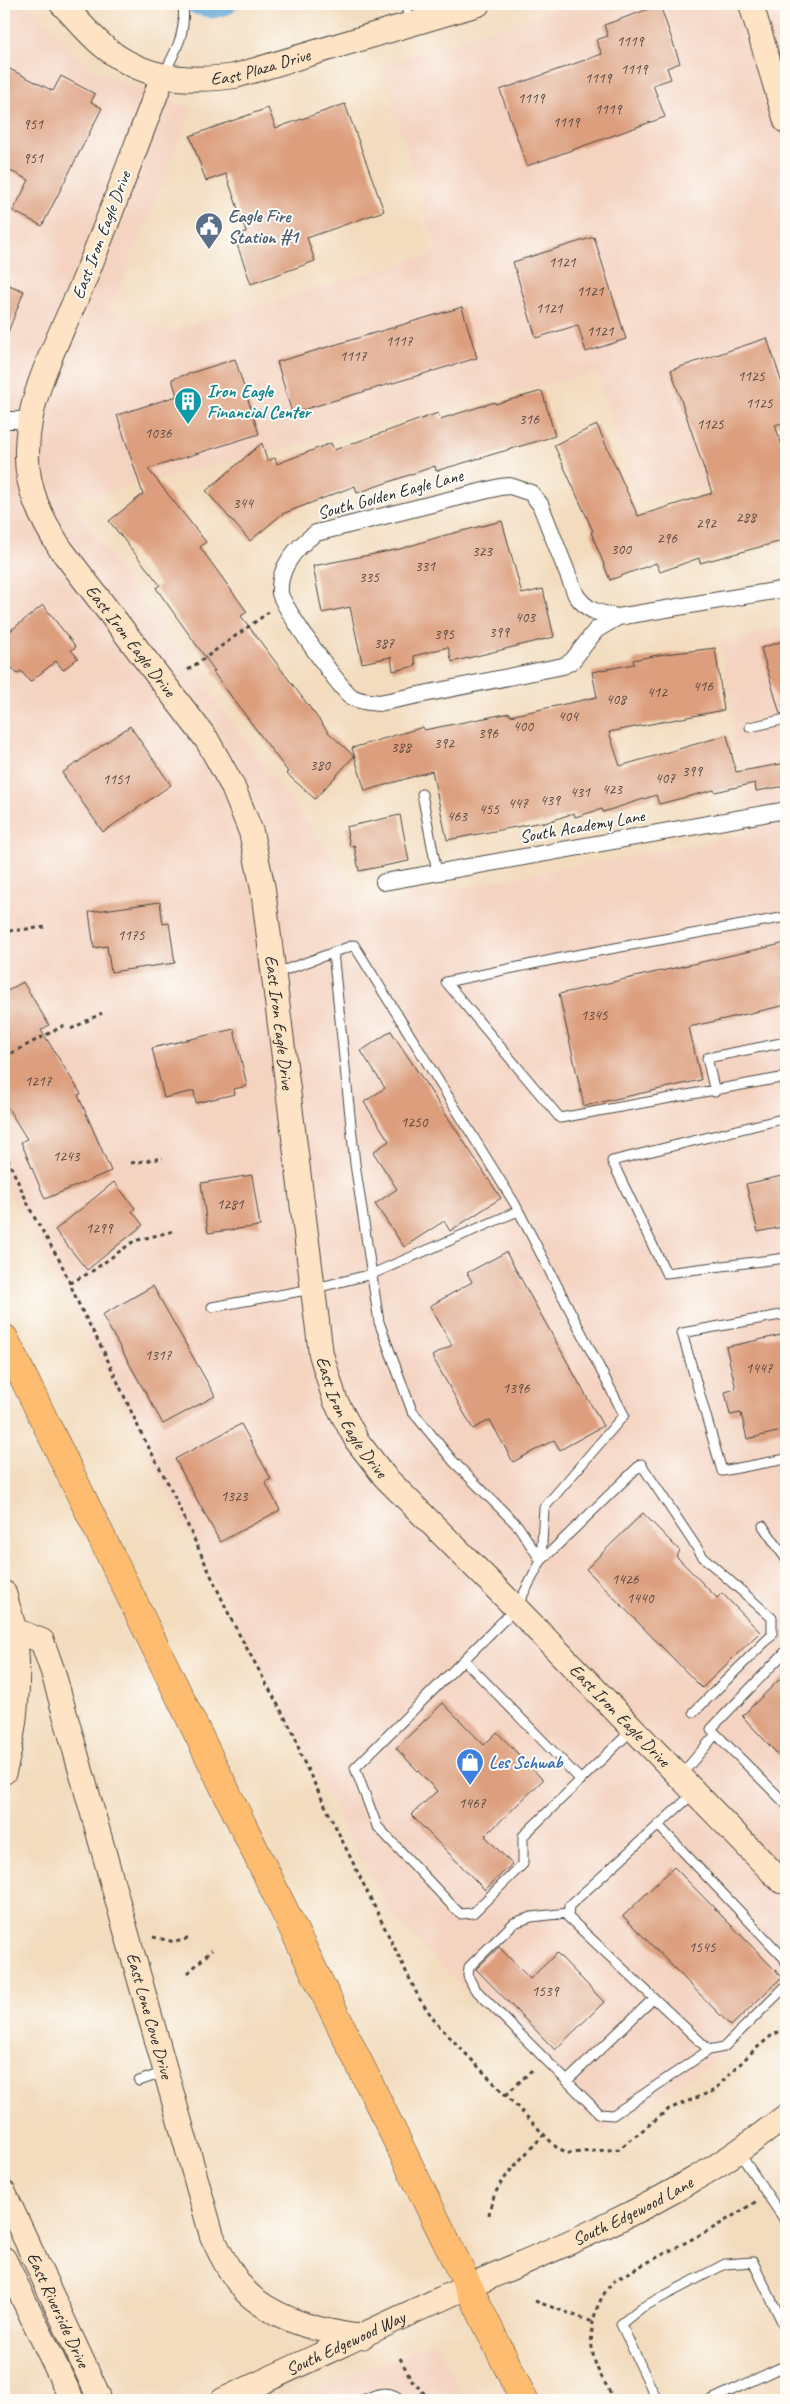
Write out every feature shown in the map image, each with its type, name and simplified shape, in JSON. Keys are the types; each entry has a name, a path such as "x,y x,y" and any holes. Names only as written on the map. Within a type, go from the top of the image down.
{"highway":[{"path":"4,1338 524,2400"}],"street":[{"name":"East Plaza Drive","path":"62,4 102,45 133,65 163,76 204,81 235,76 408,14 478,4"},
{"path":"751,4 786,121"},
{"name":"East Iron Eagle Drive","path":"163,76 85,278 39,389 30,420 27,454 31,488 42,520 60,548 202,732 232,785 251,832 258,860 274,974 312,1289 321,1354 327,1379 335,1400 357,1442 385,1477 516,1608 784,1886"},
{"path":"4,420 30,420"},
{"name":"South Golden Eagle Lane","path":"618,617 595,612 583,606 576,595 540,504 531,493 510,486 500,486 316,534 304,541 293,554 280,581 280,596 342,689 352,697 365,702 378,703 564,666 572,661 596,630 618,617 786,589"},
{"name":"South Academy Lane","path":"384,882 786,810"},
{"path":"4,1592 14,1630 16,1675 15,1708 4,1772"},
{"name":"East Lone Cove Drive","path":"14,1630 42,1641 53,1672 212,2236 225,2264 253,2298 292,2321 328,2333 362,2337"},
{"name":"South Edgewood Lane","path":"468,2287 554,2250 650,2204 738,2151 786,2116"},
{"name":"East Riverside Drive","path":"4,2193 98,2395 95,2400"},
{"name":"East Riverside Drive","path":"4,2259 72,2400"},
{"name":"South Edgewood Way","path":"223,2400 468,2287"}],"lane":[{"path":"163,76 182,40 185,21 183,4"},
{"path":"750,727 786,719"},
{"path":"422,794 437,872"},
{"path":"786,916 572,956 446,982 560,1118 715,1092 786,1077"},
{"path":"274,974 354,944 518,1211 624,1415 544,1508 541,1560"},
{"path":"333,952 355,1164 379,1322 412,1411 453,1461 518,1526 541,1560"},
{"path":"715,1092 707,1058 786,1042"},
{"path":"784,1118 612,1161 666,1274 786,1258"},
{"path":"212,1307 312,1289 372,1274 518,1211"},
{"path":"786,1314 682,1333 722,1471 786,1459"},
{"path":"632,1730 523,1836 523,1864 473,1913 460,1914 377,1826 355,1768 516,1608 541,1560 641,1464 703,1557 772,1618 772,1635 694,1712"},
{"path":"763,1526 786,1559"},
{"path":"786,1651 711,1729 786,1804"},
{"path":"464,1660 581,1780"},
{"path":"709,2050 568,1918 568,1913 569,1906 658,1825 686,1785 716,1734"},
{"path":"658,1825 784,1958 786,1963"},
{"path":"568,1913 531,1916 514,1923 470,1967 468,1976 474,1988 600,2114 613,2115 709,2050 724,2046 786,1986"},
{"path":"567,2081 654,1998"},
{"path":"140,2081 166,2072"},
{"path":"738,2151 786,2222"},
{"path":"657,2400 621,2324 641,2308 725,2264 753,2262 786,2330"},
{"path":"711,2400 786,2365"},
{"path":"363,2400 376,2394 388,2392 402,2400"}],"path":[{"path":"188,670 284,601"},
{"path":"9,931 46,927"},
{"path":"71,1029 102,1013"},
{"path":"4,1057 67,1024"},
{"path":"4,1151 33,1215 70,1282 80,1307 104,1352 142,1435 169,1485 233,1623 295,1736 301,1756 420,1998 437,2024 557,2148 569,2153 619,2149 669,2109 713,2091 753,2050 771,2036 786,2028"},
{"path":"131,1163 163,1158"},
{"path":"70,1282 91,1272 134,1241 174,1231"},
{"path":"153,1937 174,1942 191,1938"},
{"path":"188,1973 212,1950"},
{"path":"506,2095 544,2058"},
{"path":"489,2215 491,2201 502,2181 544,2134"},
{"path":"614,2400 595,2363 592,2349 593,2322 606,2289 616,2279 716,2227 786,2181"},
{"path":"535,2301 593,2322"},
{"path":"400,2358 412,2379 430,2400"}],"shaded area":[{"path":"4,4 27,4 93,71 192,109 110,310 168,332 437,253 382,65 569,4 786,4 786,470 638,503 597,372 70,501 297,811 299,811 365,905 751,834 732,733 735,733 720,642 786,626 786,1993 728,2053 603,2132 389,1912 4,1182"},
{"path":"436,2341 464,2400 291,2400"}],"building":[{"path":"660,5 680,63 667,68 671,79 653,85 665,117 527,166 500,90 602,54 596,40 608,36 604,25"},
{"path":"4,66 53,91 61,76 95,94 91,102 102,108 42,226 13,211 29,180 4,168"},
{"path":"345,104 384,211 307,238 315,261 251,284 234,236 246,232 226,174 206,181 190,136 268,108 276,128"},
{"path":"594,237 626,339 586,352 578,325 536,338 513,262"},
{"path":"4,283 24,291 5,340 4,340"},
{"path":"462,307 477,358 292,413 277,362"},
{"path":"767,338 786,395 786,422 775,425 786,458 786,540 700,563 699,558 660,572 656,563 610,580 591,532 593,531 554,445 597,425 638,516 712,493 671,370"},
{"path":"235,359 259,434 148,469 206,542 200,547 247,612 241,616 329,733 354,756 315,799 286,773 288,772 213,672 215,671 156,588 160,585 109,521 143,494 117,415 177,396 172,379"},
{"path":"542,391 555,436 436,471 435,466 357,493 355,486 282,514 250,541 206,491 262,443 267,461 275,458 277,464 331,443 334,450 438,413 440,419 495,402 495,404"},
{"path":"502,521 522,594 543,589 554,637 452,662 448,647 414,656 416,666 393,671 391,657 362,663 350,607 322,613 313,566 400,549"},
{"path":"43,605 76,647 71,650 78,658 63,670 56,661 30,682 21,671 17,674 4,657 4,636"},
{"path":"786,640 786,713 780,714 761,648"},
{"path":"715,648 724,710 609,732 620,766 727,735 736,772 786,763 786,786 756,791 755,783 715,792 714,790 659,804 656,795 603,812 602,809 575,817 574,813 542,824 542,822 447,840 432,771 365,791 352,748 423,727 424,730 510,713 510,716 597,697 592,672 634,664 633,660 658,655"},
{"path":"130,726 171,785 103,832 62,773"},
{"path":"400,815 409,861 359,871 354,845 350,846 346,827"},
{"path":"160,902 163,924 169,923 175,963 111,972 107,946 94,948 89,912"},
{"path":"786,943 786,1005 689,1027 701,1080 584,1106 559,994"},
{"path":"23,982 49,1025 41,1030 81,1094 78,1095 111,1171 45,1199 21,1142 27,1139 4,1102 4,993"},
{"path":"234,1029 247,1086 234,1089 235,1094 196,1103 194,1091 164,1098 152,1048"},
{"path":"391,1031 501,1198 450,1231 444,1221 404,1247 375,1204 397,1189 373,1152 389,1141 364,1102 385,1088 361,1051"},
{"path":"252,1175 260,1226 208,1233 201,1183"},
{"path":"786,1175 786,1226 758,1232 746,1184"},
{"path":"114,1182 135,1208 132,1211 143,1225 87,1270 55,1230"},
{"path":"506,1252 603,1426 560,1450 554,1440 513,1462 490,1420 473,1429 432,1356 452,1345 430,1306 472,1282 467,1273"},
{"path":"153,1286 215,1396 163,1424 102,1315"},
{"path":"786,1334 786,1430 747,1439 741,1413 730,1415 725,1392 736,1389 726,1347"},
{"path":"241,1424 271,1479 265,1482 280,1510 220,1542 175,1459"},
{"path":"643,1513 680,1551 676,1556 717,1598 722,1593 760,1632 702,1688 586,1569"},
{"path":"786,1673 786,1763 742,1716"},
{"path":"443,1703 484,1745 497,1732 543,1780 485,1836 512,1864 485,1890 411,1815 437,1791 396,1748"},
{"path":"674,1867 782,1977 731,2026 623,1916"},
{"path":"499,1947 530,1979 557,1953 604,2002 555,2050 476,1969"}],"waterway":[{"path":"197,4 213,8 227,4"}],"place":[{"name":"Eagle Fire Station #1","path":"209,250"},
{"name":"Iron Eagle Financial Center","path":"188,425"},
{"name":"Les Schwab","path":"470,1786"}]}
